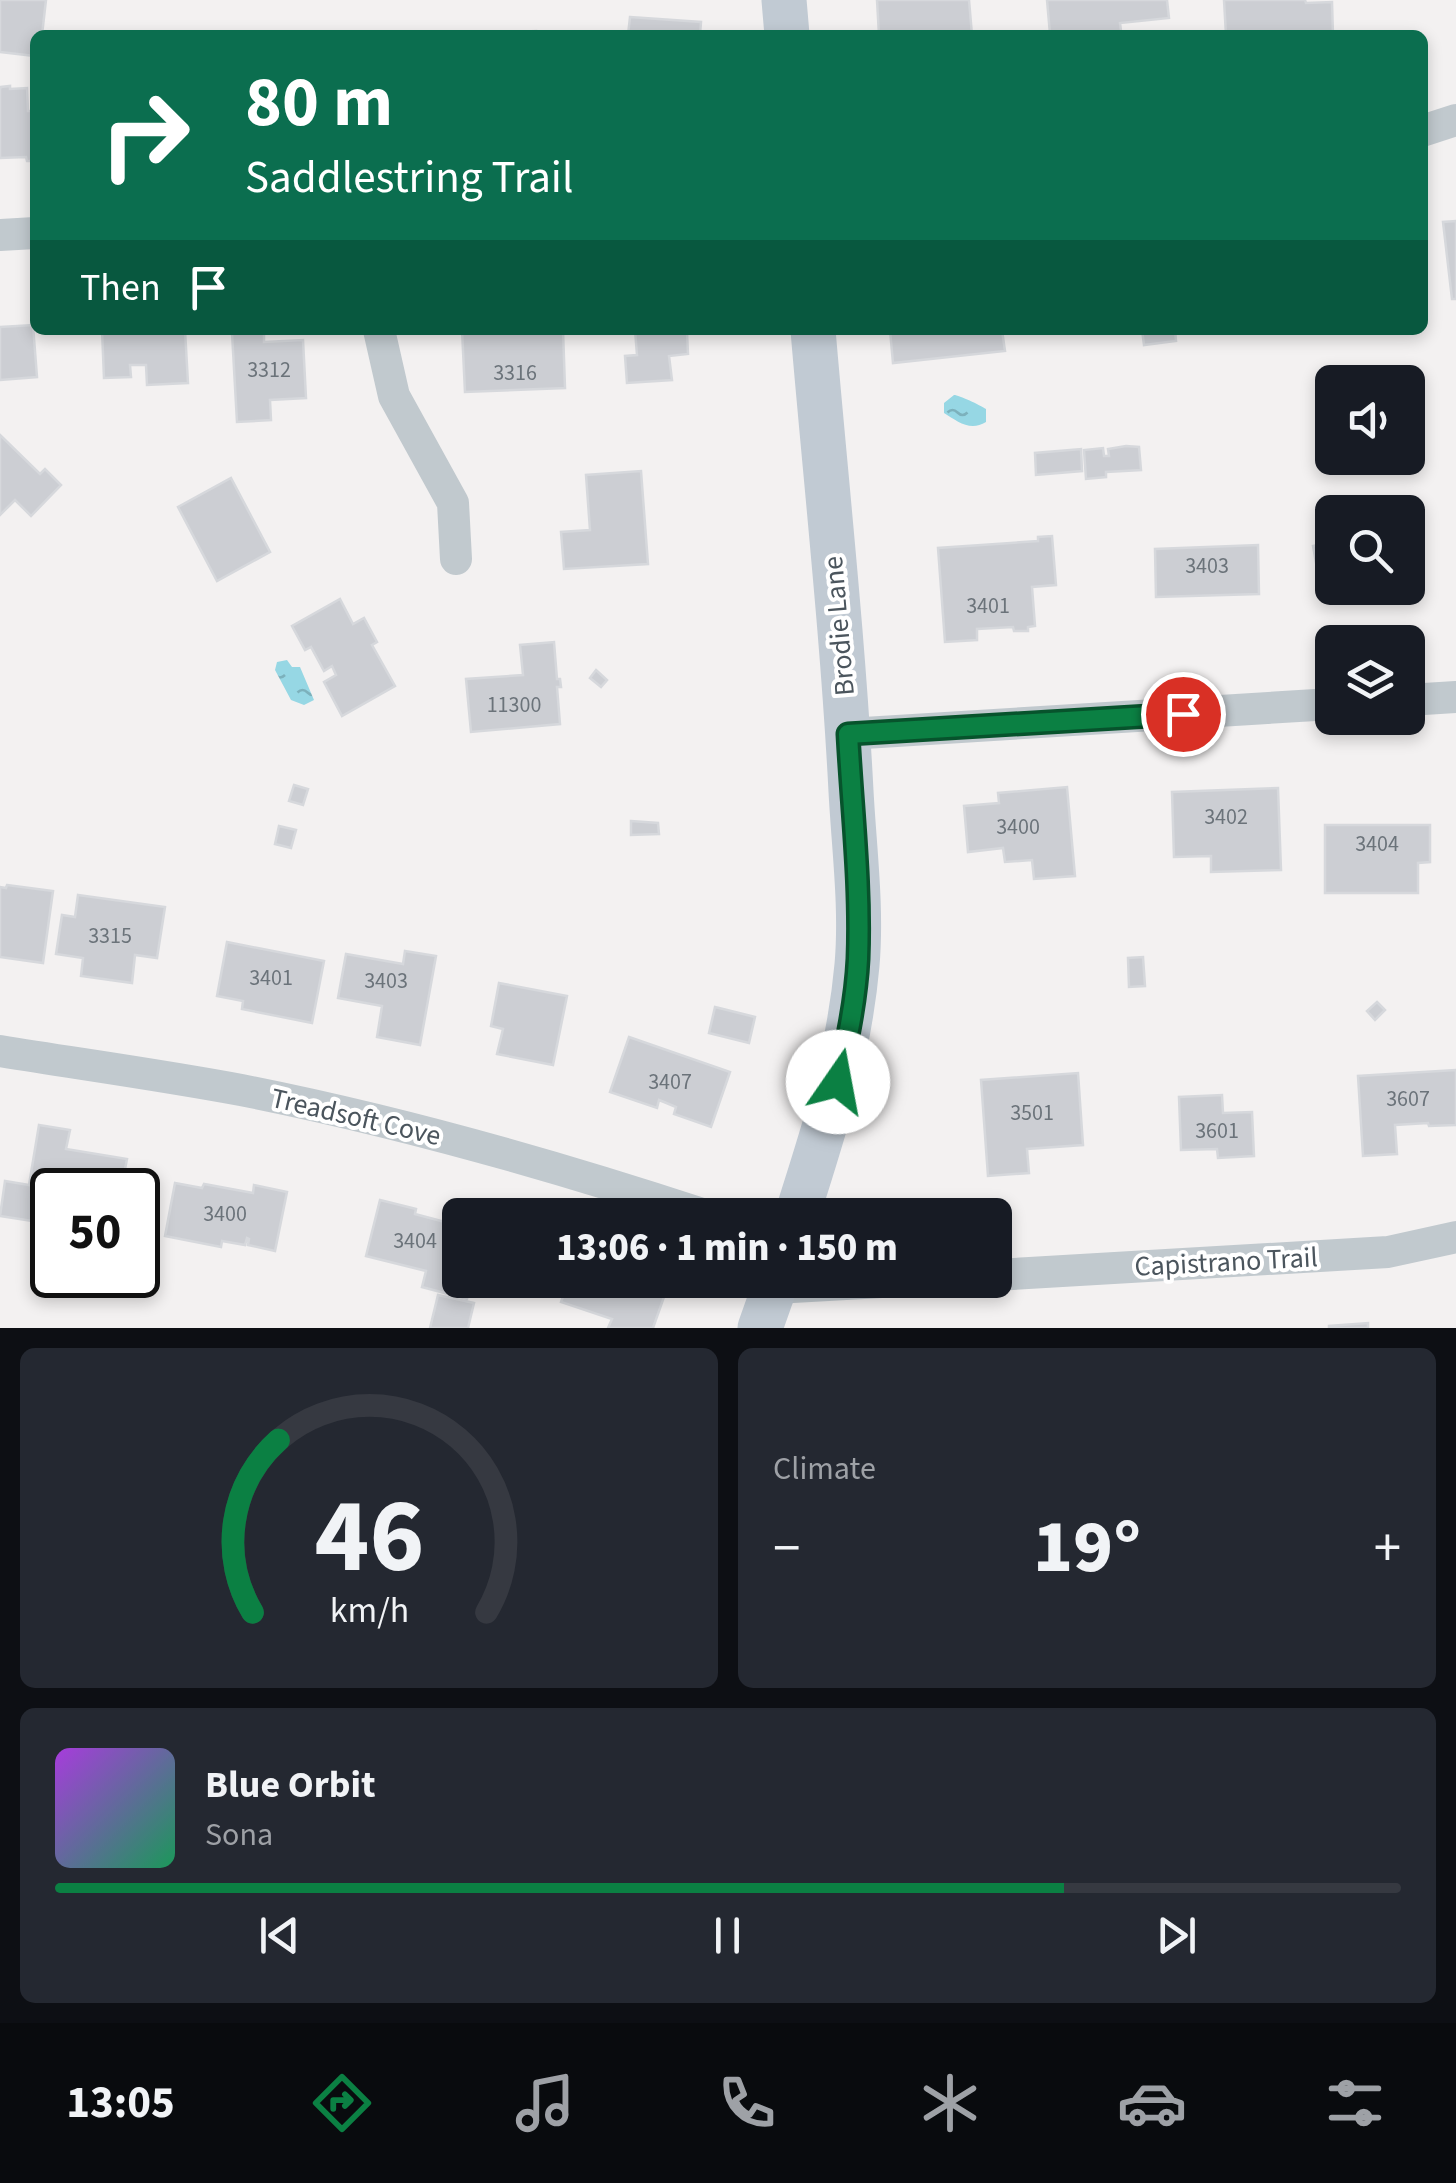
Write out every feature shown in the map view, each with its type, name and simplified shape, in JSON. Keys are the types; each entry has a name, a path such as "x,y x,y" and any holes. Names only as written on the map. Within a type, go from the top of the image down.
{"main road":[{"path":"784,0 787,30"},
{"name":"Brodie Lane","path":"803,1198 836,1090 858,962 848,734 813,335"}],"street":[{"path":"1428,129 1456,120"},
{"path":"0,235 30,233"},
{"path":"380,335 394,396 454,502 456,559"},
{"path":"1425,699 1456,697"},
{"path":"848,734 1315,705"},
{"name":"Treadsoft Cove","path":"0,1051 334,1110 573,1172 653,1198"},
{"name":"Capistrano Trail","path":"1012,1275 1388,1252 1456,1237"}],"water":[{"path":"954,395 986,409 986,422 969,426 944,413 944,403"},
{"path":"287,660 292,667 300,667 314,700 304,705 291,700 275,670 277,662"}],"building":[{"path":"0,0 46,0 43,30 30,30 30,55 0,52"},
{"path":"877,0 969,0 972,30 879,30"},
{"path":"1047,0 1167,0 1169,18 1120,23 1121,30 1050,30"},
{"path":"1224,0 1332,2 1333,30 1226,30"},
{"path":"630,17 701,22 700,30 629,30"},
{"path":"1,87 27,88 30,161 26,157 0,158"},
{"path":"1456,221 1456,299 1452,299 1443,222"},
{"path":"30,325 37,377 0,380 0,327"},
{"path":"102,335 185,335 188,383 147,385 146,365 130,365 131,377 104,378"},
{"path":"232,335 264,335 264,342 303,340 306,398 270,400 271,420 237,422"},
{"path":"462,335 563,335 565,388 465,392"},
{"path":"635,335 687,335 688,354 669,356 672,380 627,383 625,356 637,355"},
{"path":"890,335 1003,335 1005,351 893,363"},
{"path":"1143,335 1175,335 1176,341 1144,345"},
{"path":"0,435 40,474 45,469 61,485 31,516 15,500 0,515"},
{"path":"1139,447 1141,470 1106,472 1106,477 1086,479 1084,450 1103,448 1104,456 1109,456 1108,449"},
{"path":"1081,449 1082,471 1036,475 1035,453"},
{"path":"641,471 648,564 564,569 561,532 590,530 586,475"},
{"path":"231,478 270,552 217,581 178,507"},
{"path":"1052,536 1056,585 1032,587 1035,626 1028,627 1028,631 1014,631 1013,627 977,629 977,640 945,642 938,548 1038,541 1038,537"},
{"path":"1258,545 1259,594 1156,597 1155,549"},
{"path":"340,599 353,624 364,618 377,642 372,645 395,686 342,716 324,682 336,675 332,666 324,671 311,647 305,650 292,626"},
{"path":"554,642 561,687 557,687 560,724 471,732 466,679 523,675 520,645"},
{"path":"596,670 607,680 601,687 590,678"},
{"path":"294,785 308,789 303,805 289,801"},
{"path":"1067,787 1075,876 1034,879 1032,860 1005,862 1003,848 968,852 964,806 999,803 998,793"},
{"path":"1278,788 1281,870 1211,872 1211,856 1174,857 1172,792"},
{"path":"631,821 658,823 659,834 631,835"},
{"path":"1325,825 1430,825 1430,862 1418,863 1418,893 1325,893"},
{"path":"279,826 296,830 291,848 275,844"},
{"path":"0,887 53,891 43,963 0,957"},
{"path":"78,895 165,907 157,958 135,955 132,983 81,976 83,958 56,954 62,915 75,917"},
{"path":"227,942 324,961 312,1023 242,1009 243,1001 217,996"},
{"path":"405,951 436,956 420,1045 377,1037 382,1006 338,998 346,954 403,964"},
{"path":"1143,957 1145,986 1129,987 1128,958"},
{"path":"499,983 567,996 553,1065 497,1054 503,1029 491,1026"},
{"path":"1377,1002 1385,1010 1375,1020 1367,1011"},
{"path":"715,1007 755,1017 749,1043 709,1033"},
{"path":"629,1037 730,1072 711,1127 674,1114 676,1107 659,1100 657,1108 610,1092"},
{"path":"1456,1070 1456,1125 1395,1125 1397,1154 1363,1156 1358,1076"},
{"path":"1078,1073 1083,1145 1027,1149 1029,1173 988,1176 981,1080"},
{"path":"1222,1095 1223,1113 1252,1112 1254,1156 1218,1158 1217,1149 1181,1150 1179,1097"},
{"path":"39,1125 70,1130 66,1149 127,1159 125,1168 32,1168"},
{"path":"30,1179 30,1221 0,1216 5,1181 29,1185"},
{"path":"175,1183 253,1193 254,1185 287,1192 275,1251 248,1245 247,1238 245,1245 222,1241 221,1247 165,1236"},
{"path":"380,1200 416,1209 415,1214 442,1221 442,1292 422,1287 426,1271 366,1256"},
{"path":"438,1295 474,1303 468,1328 430,1328"},
{"path":"562,1298 664,1298 653,1328 608,1328 612,1319 561,1302"},
{"path":"1368,1323 1368,1328 1329,1328 1329,1326"}],"route":[{"path":"838,1082 858,962 848,734 1183,714"}]}
